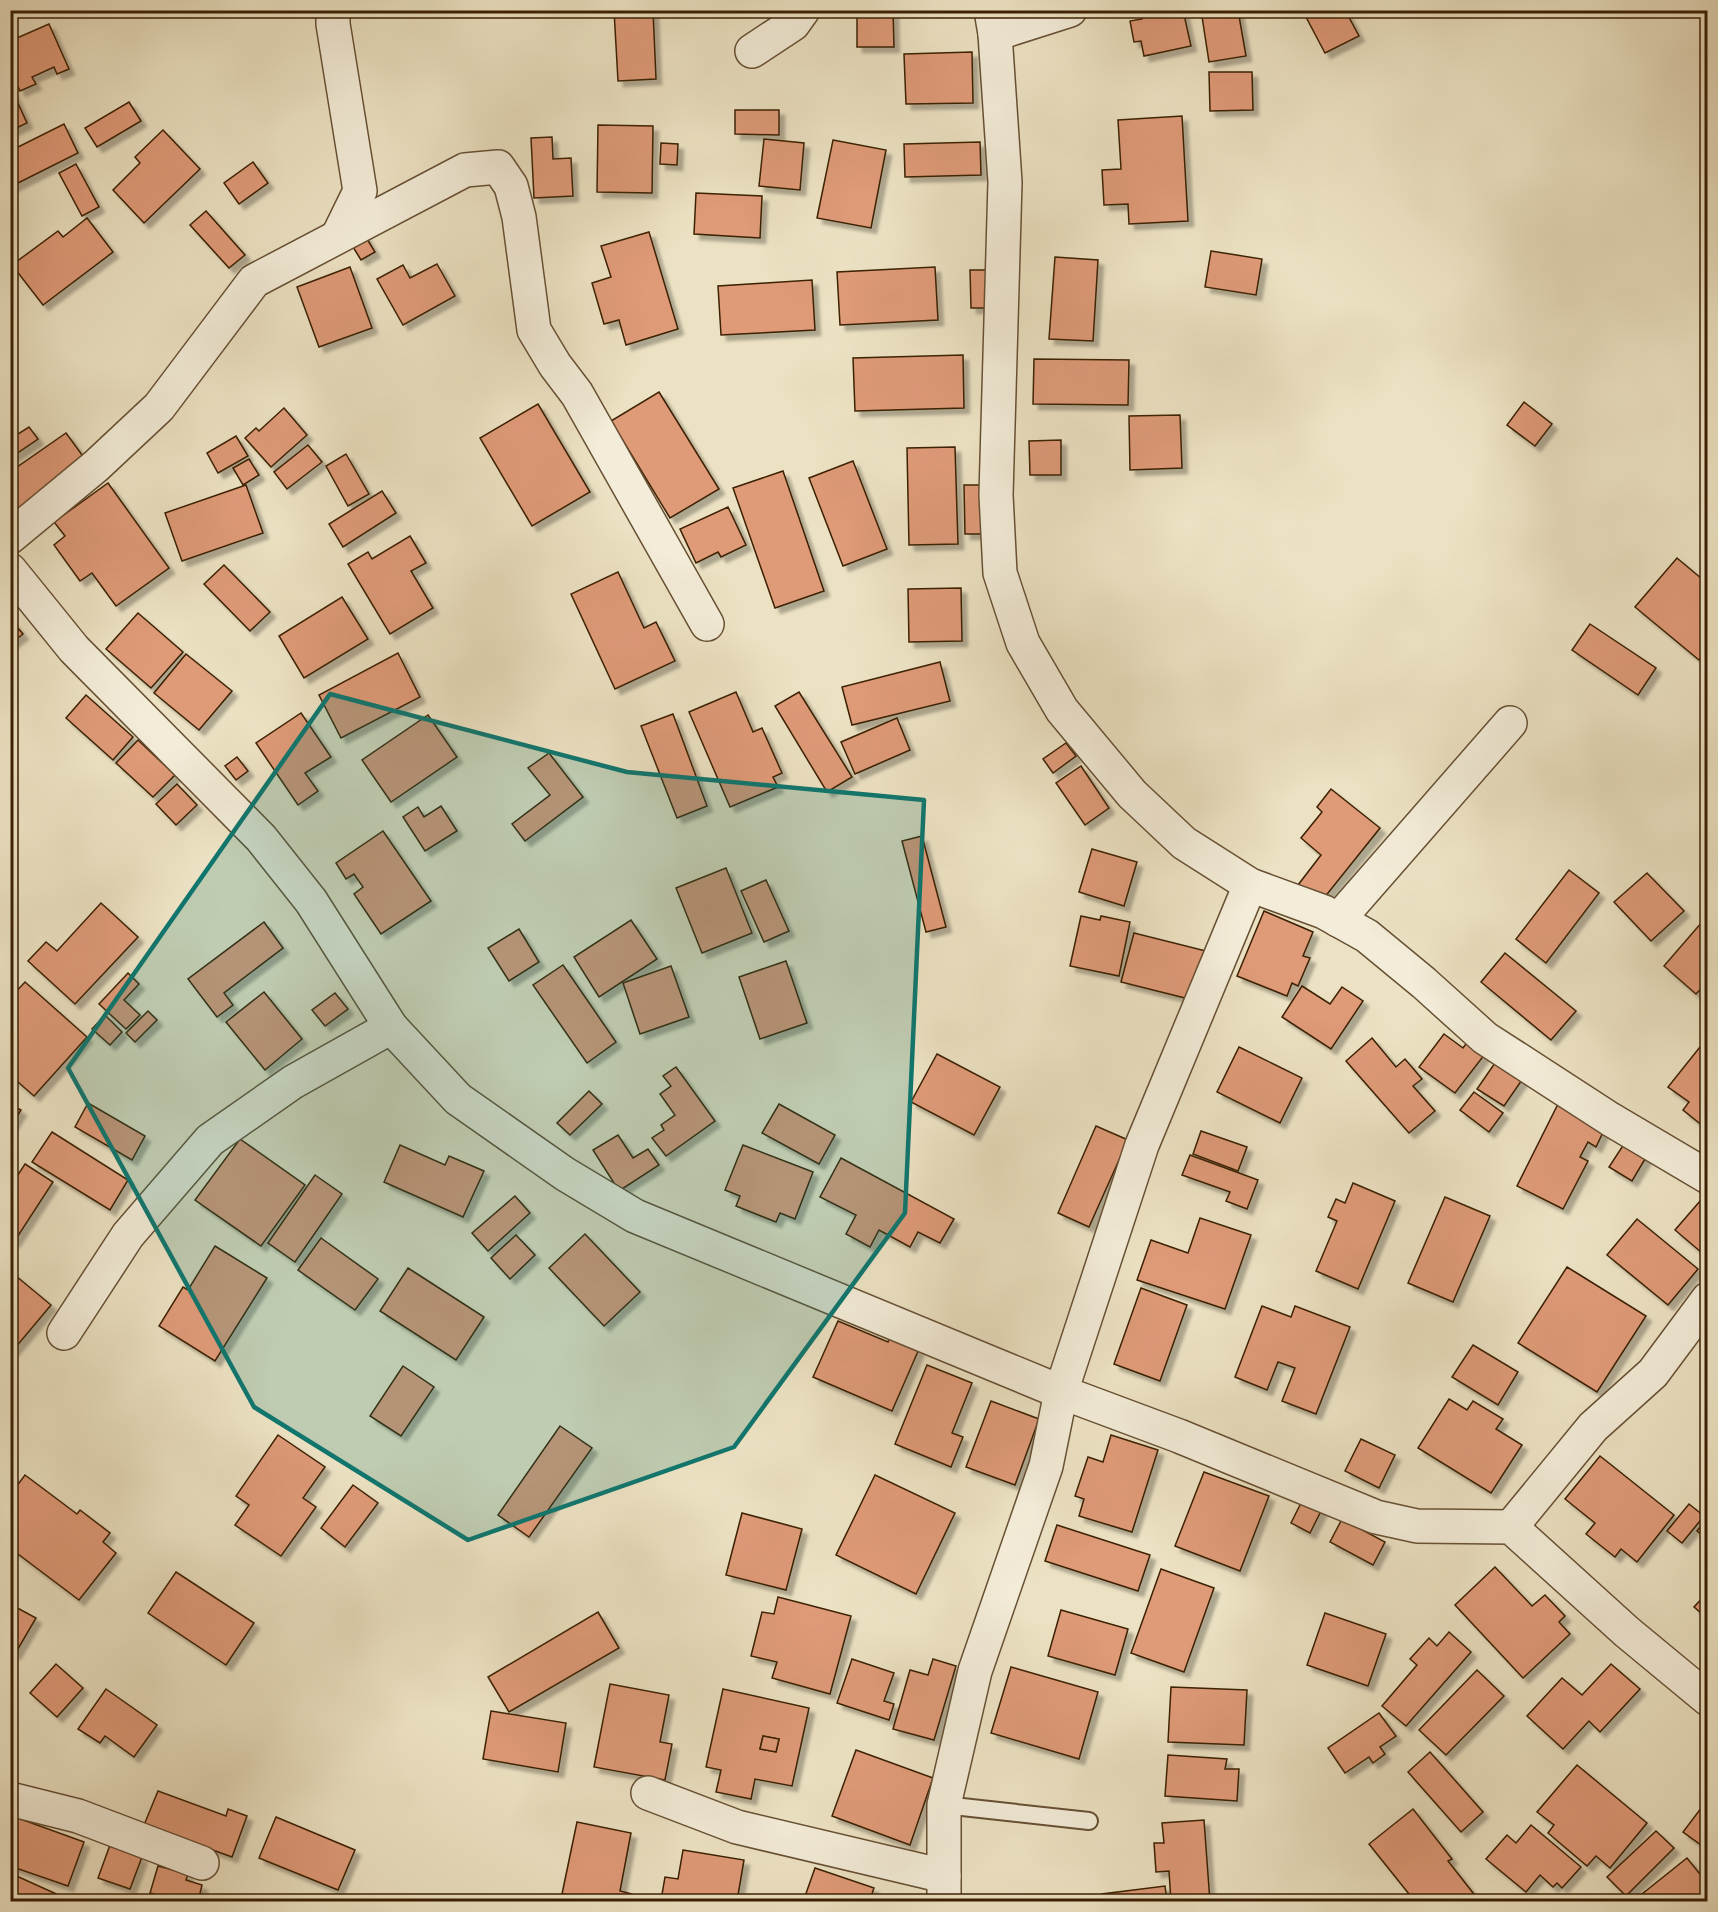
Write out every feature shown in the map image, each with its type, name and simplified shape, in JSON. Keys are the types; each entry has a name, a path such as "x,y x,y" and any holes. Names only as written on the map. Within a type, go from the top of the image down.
{"street":[{"path":"333,10 333,24 360,191 338,236"},
{"path":"752,51 793,24 803,10"},
{"path":"1070,10 993,22 1005,182 996,495 999,573 1023,643 1062,710 1132,794 1184,843 1250,885 1324,912 1367,936 1485,1038 1610,1119 1707,1177"},
{"path":"10,537 96,466 159,407 254,282 465,170 498,167 511,186 519,217 534,330 555,365 577,394 707,624"},
{"path":"10,570 74,649 261,838 311,901 391,1027 458,1099 565,1174 635,1216 1060,1392 1179,1436 1376,1517 1417,1526 1511,1527 1627,1632 1707,1699"},
{"path":"1338,920 1510,723"},
{"path":"648,1793 737,1827 944,1889 944,1805 975,1671 1046,1466 1060,1392 1142,1145 1250,885"},
{"path":"64,1333 128,1235 210,1140 293,1082 391,1027"},
{"path":"1511,1527 1593,1427 1653,1373 1707,1299"},
{"path":"10,1799 78,1816 202,1863"}],"lane":[{"path":"944,1805 1089,1821"}],"highlighted area":[{"path":"330,694 627,772 924,800 905,1213 734,1447 468,1540 254,1407 68,1068"}],"building":[{"path":"614,10 653,10 656,79 618,81"},
{"path":"857,10 893,10 894,47 857,47"},
{"path":"1140,10 1183,10 1191,46 1144,56 1141,41 1134,42 1130,21 1142,19"},
{"path":"1201,10 1238,10 1246,56 1209,62"},
{"path":"1319,10 1345,10 1359,36 1325,53 1306,17"},
{"path":"49,24 69,69 57,74 54,67 32,77 36,84 20,91 10,69 10,41"},
{"path":"972,52 973,103 906,104 904,54"},
{"path":"1209,72 1252,72 1253,110 1210,111"},
{"path":"10,86 27,123 10,131"},
{"path":"129,102 141,121 97,147 85,128"},
{"path":"735,110 779,110 779,135 735,134"},
{"path":"1182,116 1188,221 1129,224 1128,204 1104,205 1102,170 1121,169 1118,120"},
{"path":"64,124 78,153 10,187 10,151"},
{"path":"598,125 653,126 652,193 597,192"},
{"path":"163,130 200,169 144,223 113,190 140,163 135,157"},
{"path":"552,137 553,159 571,158 573,196 534,198 531,138"},
{"path":"764,139 804,143 800,190 759,186"},
{"path":"833,140 886,150 871,228 817,218"},
{"path":"980,142 981,175 905,177 904,144"},
{"path":"661,143 678,144 677,165 660,164"},
{"path":"253,162 268,183 239,204 224,183"},
{"path":"76,164 99,207 82,216 59,173"},
{"path":"696,193 762,196 760,238 694,234"},
{"path":"206,211 245,255 229,268 190,225"},
{"path":"87,218 113,252 43,305 12,265 58,231 63,237"},
{"path":"649,232 678,329 626,345 619,320 604,324 592,283 611,277 601,246"},
{"path":"364,234 375,252 361,260 350,242"},
{"path":"1211,251 1262,259 1256,295 1205,287"},
{"path":"1055,257 1098,260 1093,341 1049,339"},
{"path":"437,264 455,296 403,325 377,279 403,265 410,278"},
{"path":"350,267 372,328 319,347 297,287"},
{"path":"935,267 938,320 840,325 837,272"},
{"path":"970,270 991,270 992,308 971,308"},
{"path":"812,280 815,330 721,335 718,286"},
{"path":"963,355 964,408 855,411 853,358"},
{"path":"1034,359 1129,360 1128,405 1033,404"},
{"path":"659,392 719,489 670,518 611,421"},
{"path":"1524,402 1552,424 1535,446 1507,425"},
{"path":"538,404 590,492 532,526 480,438"},
{"path":"284,408 307,435 271,467 245,438 256,428 259,431"},
{"path":"1180,415 1182,468 1130,470 1129,416"},
{"path":"29,427 38,439 10,458 10,429 15,436"},
{"path":"66,433 88,463 18,513 10,502 10,472"},
{"path":"236,436 248,456 218,473 207,453"},
{"path":"1061,440 1061,475 1030,475 1029,441"},
{"path":"308,445 322,462 287,489 274,472"},
{"path":"955,447 958,544 909,545 907,448"},
{"path":"346,454 369,494 348,506 326,466"},
{"path":"249,459 259,475 243,485 233,468"},
{"path":"853,461 887,549 843,566 809,478"},
{"path":"783,471 824,591 775,608 733,488"},
{"path":"108,483 169,568 116,606 92,573 80,581 54,545 65,536 54,522"},
{"path":"246,485 263,533 182,561 165,513"},
{"path":"964,485 987,485 987,534 965,534"},
{"path":"382,491 396,513 343,547 329,524"},
{"path":"728,507 746,545 721,557 718,552 696,563 680,529"},
{"path":"410,536 426,563 411,571 433,608 390,634 348,564 368,552 372,559"},
{"path":"1677,558 1708,584 1708,650 1699,660 1635,607"},
{"path":"224,565 270,612 250,631 204,584"},
{"path":"618,572 644,628 656,622 675,661 615,689 571,594"},
{"path":"961,588 962,641 909,642 908,589"},
{"path":"342,597 368,639 304,678 279,636"},
{"path":"138,613 183,652 151,688 106,649"},
{"path":"10,619 23,634 10,644"},
{"path":"1590,624 1656,668 1638,695 1572,650"},
{"path":"398,653 420,697 341,738 319,695"},
{"path":"186,654 232,691 199,730 154,693"},
{"path":"940,662 950,701 852,725 842,687"},
{"path":"736,692 753,732 762,728 782,773 773,777 778,787 730,807 689,712"},
{"path":"799,692 852,777 827,792 775,706"},
{"path":"86,695 133,737 113,760 66,718"},
{"path":"301,713 331,757 305,773 318,791 298,805 256,743"},
{"path":"673,714 707,806 677,818 641,726"},
{"path":"428,715 457,757 391,802 362,760"},
{"path":"897,718 910,750 855,774 841,742"},
{"path":"138,740 175,775 153,797 116,763"},
{"path":"1066,743 1076,756 1053,773 1043,759"},
{"path":"549,753 583,797 525,841 512,824 550,795 528,768"},
{"path":"237,757 248,771 236,780 225,766"},
{"path":"1081,766 1109,808 1085,825 1056,783"},
{"path":"177,784 197,805 176,825 156,804"},
{"path":"1331,789 1380,828 1320,903 1298,885 1321,855 1301,838 1322,812 1317,807"},
{"path":"441,806 457,831 425,851 403,817 418,807 424,817"},
{"path":"383,831 431,901 381,934 354,894 363,887 354,874 346,879 336,863"},
{"path":"922,836 946,927 926,932 902,841"},
{"path":"1092,849 1137,862 1124,906 1079,892"},
{"path":"726,868 752,933 702,953 676,888"},
{"path":"1569,870 1599,893 1546,963 1516,939"},
{"path":"1647,873 1684,911 1651,941 1614,902"},
{"path":"766,880 789,931 764,942 741,891"},
{"path":"101,903 138,937 75,1004 28,961 46,942 57,951"},
{"path":"1264,911 1313,932 1303,956 1310,958 1298,986 1292,983 1287,996 1237,976"},
{"path":"1081,916 1100,920 1101,916 1130,922 1119,976 1070,966"},
{"path":"631,920 657,959 599,997 574,957"},
{"path":"264,922 283,948 224,993 233,1005 217,1017 188,979"},
{"path":"1702,922 1708,927 1708,981 1696,994 1664,966"},
{"path":"519,929 539,962 509,981 488,948"},
{"path":"1134,933 1206,951 1193,1000 1121,982"},
{"path":"1505,953 1576,1011 1551,1040 1481,982"},
{"path":"786,961 807,1023 760,1039 739,977"},
{"path":"563,965 616,1042 587,1063 533,985"},
{"path":"671,966 689,1017 640,1034 623,983"},
{"path":"128,973 139,984 124,1000 140,1015 126,1029 99,1004"},
{"path":"25,982 87,1037 34,1096 10,1075 10,998"},
{"path":"1302,986 1330,1004 1342,987 1363,1001 1331,1049 1282,1017"},
{"path":"264,992 302,1039 265,1070 226,1022"},
{"path":"335,993 348,1009 325,1026 312,1010"},
{"path":"148,1011 157,1020 135,1042 126,1033"},
{"path":"105,1015 122,1032 110,1045 92,1029"},
{"path":"1444,1034 1463,1048 1468,1041 1485,1054 1455,1093 1419,1067"},
{"path":"1708,1037 1708,1130 1683,1110 1689,1102 1668,1087"},
{"path":"1372,1038 1396,1067 1405,1059 1422,1079 1413,1086 1435,1111 1409,1133 1346,1061"},
{"path":"1239,1047 1302,1078 1280,1123 1217,1092"},
{"path":"937,1054 1000,1087 974,1135 911,1102"},
{"path":"1497,1060 1524,1077 1504,1106 1477,1089"},
{"path":"676,1067 715,1121 666,1156 652,1138 664,1130 661,1125 675,1115 660,1094 671,1086 663,1076"},
{"path":"589,1091 602,1104 570,1135 557,1123"},
{"path":"1474,1092 1503,1113 1489,1132 1460,1110"},
{"path":"1559,1102 1606,1126 1596,1147 1588,1142 1580,1157 1588,1161 1563,1209 1517,1186"},
{"path":"88,1103 145,1136 132,1160 75,1127"},
{"path":"10,1104 21,1110 10,1128"},
{"path":"779,1104 835,1135 819,1164 762,1133"},
{"path":"1096,1126 1128,1140 1089,1227 1058,1213"},
{"path":"1201,1131 1247,1147 1238,1171 1193,1154"},
{"path":"52,1132 128,1180 110,1210 32,1162"},
{"path":"618,1135 633,1158 648,1149 659,1165 619,1191 593,1150"},
{"path":"240,1139 305,1185 261,1246 195,1200"},
{"path":"1626,1141 1648,1154 1632,1181 1609,1167"},
{"path":"400,1145 445,1165 449,1156 484,1171 463,1217 384,1182"},
{"path":"743,1145 813,1172 795,1219 780,1213 776,1222 736,1206 740,1196 725,1190"},
{"path":"1190,1155 1258,1180 1247,1209 1226,1201 1230,1192 1182,1175"},
{"path":"841,1158 954,1219 940,1243 918,1232 910,1247 879,1230 870,1247 846,1234 856,1215 820,1197"},
{"path":"25,1164 53,1182 14,1242 10,1239 10,1187"},
{"path":"315,1175 342,1194 295,1262 268,1243"},
{"path":"1353,1183 1395,1201 1358,1289 1316,1271 1337,1221 1328,1217 1336,1199 1345,1203"},
{"path":"1708,1193 1708,1258 1675,1230"},
{"path":"515,1196 530,1213 488,1251 472,1233"},
{"path":"1445,1197 1490,1216 1453,1302 1408,1283"},
{"path":"1200,1218 1251,1235 1225,1309 1137,1280 1151,1240 1188,1253"},
{"path":"1637,1219 1698,1269 1668,1305 1607,1255"},
{"path":"585,1234 640,1292 604,1326 549,1268"},
{"path":"516,1235 535,1255 510,1279 491,1258"},
{"path":"321,1238 378,1279 355,1310 298,1270"},
{"path":"215,1246 267,1278 215,1361 159,1326 183,1287 188,1290"},
{"path":"1567,1267 1646,1316 1597,1392 1518,1343"},
{"path":"408,1268 484,1317 456,1360 380,1311"},
{"path":"10,1271 51,1305 10,1354"},
{"path":"1141,1288 1187,1305 1160,1381 1114,1364"},
{"path":"1262,1306 1291,1317 1295,1306 1350,1327 1316,1414 1282,1401 1295,1368 1278,1362 1267,1390 1235,1377"},
{"path":"838,1321 888,1342 890,1336 919,1349 892,1411 813,1377"},
{"path":"1473,1345 1518,1372 1498,1405 1452,1377"},
{"path":"927,1365 972,1383 952,1433 963,1437 951,1467 895,1444"},
{"path":"403,1366 434,1387 401,1436 370,1416"},
{"path":"1449,1399 1467,1410 1473,1401 1503,1419 1496,1429 1522,1445 1491,1493 1418,1448"},
{"path":"991,1401 1039,1419 1015,1485 966,1467"},
{"path":"560,1426 592,1448 529,1537 498,1515"},
{"path":"278,1435 325,1467 303,1498 316,1507 281,1556 235,1525 249,1505 236,1496"},
{"path":"1111,1435 1158,1450 1132,1532 1079,1516 1084,1499 1075,1496 1088,1457 1103,1462"},
{"path":"1361,1439 1395,1455 1379,1488 1345,1471"},
{"path":"1600,1456 1674,1515 1637,1562 1621,1549 1615,1557 1586,1534 1595,1523 1565,1499"},
{"path":"1204,1472 1269,1496 1240,1571 1175,1546"},
{"path":"25,1475 77,1514 80,1510 110,1533 103,1542 116,1553 79,1600 10,1548 10,1495"},
{"path":"875,1475 955,1513 916,1594 836,1555"},
{"path":"353,1485 378,1503 345,1547 321,1528"},
{"path":"1304,1497 1323,1507 1310,1533 1291,1523"},
{"path":"1689,1504 1704,1516 1682,1543 1667,1531"},
{"path":"742,1513 802,1529 786,1590 726,1575"},
{"path":"1708,1518 1708,1540 1697,1531"},
{"path":"1342,1519 1385,1542 1373,1565 1330,1542"},
{"path":"1057,1525 1150,1555 1138,1591 1045,1561"},
{"path":"1495,1567 1532,1606 1545,1595 1565,1616 1559,1622 1570,1634 1523,1678 1455,1605"},
{"path":"1161,1569 1214,1588 1184,1672 1131,1653"},
{"path":"176,1572 254,1623 226,1665 148,1613"},
{"path":"1708,1592 1708,1619 1694,1607"},
{"path":"778,1597 851,1616 830,1694 772,1678 777,1662 751,1656 762,1612 774,1614"},
{"path":"10,1604 36,1618 15,1654 10,1651"},
{"path":"1061,1610 1128,1629 1115,1675 1048,1656"},
{"path":"598,1612 619,1648 509,1712 488,1677"},
{"path":"1325,1613 1386,1634 1368,1686 1307,1665"},
{"path":"1449,1632 1471,1652 1406,1726 1382,1706 1417,1665 1410,1659 1429,1638 1437,1646"},
{"path":"852,1659 894,1673 884,1701 894,1704 889,1720 837,1703"},
{"path":"933,1659 956,1666 934,1740 893,1729 910,1670 928,1675"},
{"path":"56,1664 83,1688 57,1717 30,1693"},
{"path":"1611,1664 1640,1689 1600,1732 1589,1721 1563,1749 1527,1716 1562,1678 1582,1695"},
{"path":"1011,1667 1098,1692 1079,1759 991,1733"},
{"path":"1477,1670 1504,1696 1446,1755 1419,1730"},
{"path":"610,1684 669,1695 660,1742 672,1744 665,1780 594,1767"},
{"path":"1171,1687 1247,1690 1244,1745 1168,1742"},
{"path":"106,1689 157,1725 134,1757 105,1736 100,1743 78,1729"},
{"path":"723,1689 809,1708 792,1786 755,1779 751,1799 716,1792 721,1770 706,1767","holes":["763,1736 779,1739 776,1752 760,1749"]},
{"path":"491,1711 566,1723 558,1772 483,1759"},
{"path":"1379,1713 1396,1736 1380,1747 1385,1754 1373,1763 1369,1757 1345,1773 1328,1748"},
{"path":"763,1736 779,1739 776,1752 760,1749"},
{"path":"856,1750 933,1778 910,1845 832,1816"},
{"path":"1430,1752 1483,1812 1461,1832 1408,1772"},
{"path":"1168,1755 1227,1759 1225,1769 1239,1769 1237,1801 1165,1796"},
{"path":"1577,1765 1647,1823 1610,1868 1596,1856 1587,1866 1548,1833 1554,1825 1537,1812"},
{"path":"158,1791 226,1816 228,1809 247,1816 232,1857 144,1825"},
{"path":"1708,1799 1708,1850 1683,1832"},
{"path":"1413,1809 1452,1859 1448,1861 1477,1898 1472,1902 1420,1902 1416,1897 1413,1899 1369,1844"},
{"path":"15,1817 84,1842 68,1886 10,1866 10,1831"},
{"path":"276,1817 355,1850 338,1890 259,1858"},
{"path":"1204,1820 1210,1902 1171,1902 1169,1871 1156,1872 1154,1843 1164,1843 1162,1823"},
{"path":"577,1822 631,1833 620,1891 632,1894 631,1902 582,1902 582,1897 562,1894"},
{"path":"1531,1825 1581,1867 1562,1888 1557,1883 1553,1887 1540,1875 1526,1892 1486,1859 1507,1835 1516,1843"},
{"path":"1656,1831 1674,1848 1626,1896 1607,1877"},
{"path":"110,1845 142,1857 130,1889 98,1878"},
{"path":"683,1850 744,1860 737,1901 742,1902 666,1902 661,1900 665,1877 678,1879"},
{"path":"1687,1858 1708,1884 1708,1902 1632,1902"},
{"path":"158,1866 188,1874 186,1880 202,1885 198,1902 171,1902 172,1899 150,1893"},
{"path":"815,1868 874,1888 869,1902 803,1902"},
{"path":"10,1873 74,1902 10,1902"},
{"path":"1165,1886 1167,1902 1103,1902 1102,1894"},
{"path":"1355,1896 1356,1902 1328,1902 1328,1899"}]}
